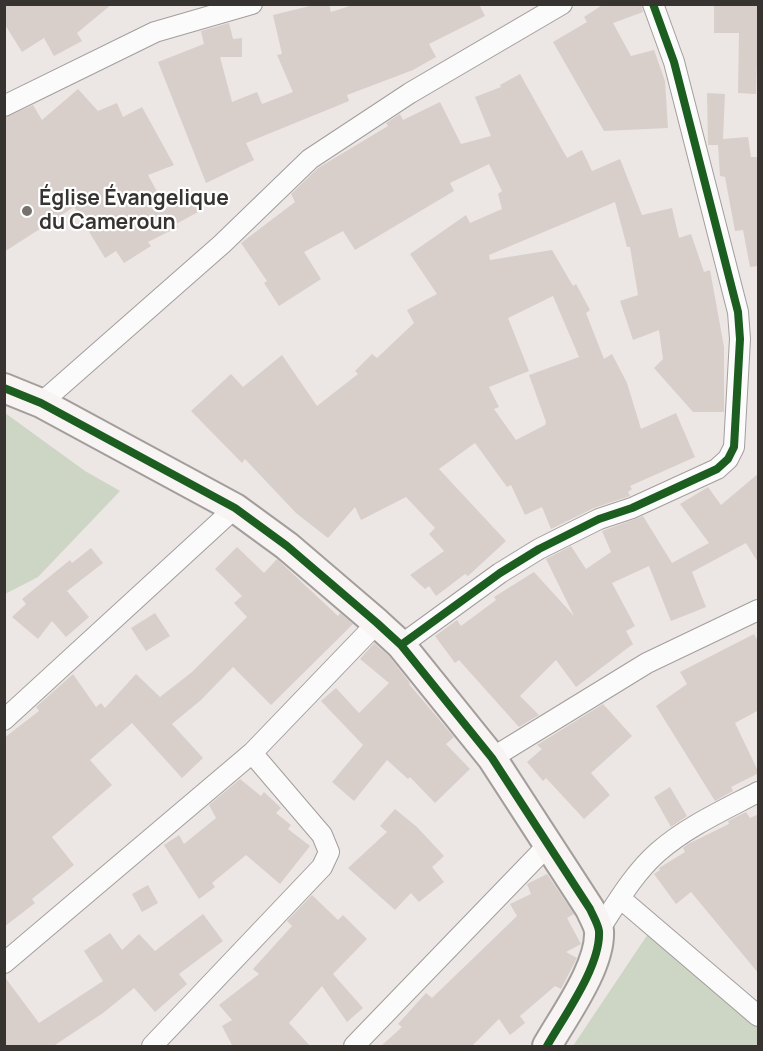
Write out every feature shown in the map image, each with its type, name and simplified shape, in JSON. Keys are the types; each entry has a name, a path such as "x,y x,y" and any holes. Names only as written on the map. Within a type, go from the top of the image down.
{"street":[{"path":"4,106 155,32 252,4"},
{"path":"41,403 222,244 310,159 410,93 562,4"},
{"path":"401,645 500,573 539,549 599,519 632,508 717,469 728,459 734,447 740,339 738,312 674,62 653,4"},
{"path":"4,388 41,403 235,508 286,546 377,623 401,645 492,758 590,909 599,930"},
{"path":"4,720 235,508"},
{"path":"492,758 647,663 759,610"},
{"path":"4,963 252,753 377,623"},
{"path":"152,1047 322,867 329,852 322,835 252,753"},
{"path":"547,1047 588,977 599,930 620,898 656,854 678,835 759,792"},
{"path":"354,1047 549,844"},
{"path":"620,898 759,1016"}],"green space":[{"path":"5,413 85,471 120,491 38,577 5,594"},
{"path":"654,925 758,1016 758,1046 573,1046"}],"building":[{"path":"4,4 112,4 77,33 82,41 54,56 44,38 22,52 4,23"},
{"path":"318,4 329,4 331,12 356,4 479,4 485,16 429,44 436,57 413,70 347,95 349,101 246,143 254,160 206,183 158,62 204,44 201,31 229,23 233,39 242,38 242,57 220,57 232,102 257,92 262,104 293,92 277,55 282,54 273,15"},
{"path":"604,4 641,4 643,12 613,23 631,56 654,50 665,81 668,128 604,131 553,42 587,22 584,17"},
{"path":"714,4 759,4 756,94 738,93 739,33 714,33"},
{"path":"520,74 567,158 582,150 592,171 620,159 642,215 672,208 679,238 691,234 704,272 710,270 724,347 724,412 693,412 654,368 663,359 659,330 633,340 620,301 638,295 630,247 627,247 615,202 489,255 490,260 552,250 573,286 576,284 590,310 586,313 604,359 612,354 627,383 641,429 676,413 695,457 630,486 632,489 628,492 630,496 594,508 551,529 542,507 525,515 511,485 507,487 475,443 439,469 506,541 468,576 465,574 436,596 429,586 425,589 410,575 444,551 429,534 435,528 406,497 361,520 355,507 328,538 296,513 245,459 242,463 191,411 231,374 243,387 282,355 317,406 358,374 355,371 372,354 377,358 414,323 407,310 437,294 410,254 466,215 470,223 502,209 498,194 502,191 489,164 450,183 454,191 355,250 343,231 304,252 321,279 279,306 264,283 267,281 241,243 295,202 291,194 318,168 388,126 386,123 400,114 403,120 440,102 461,144 491,136 475,97 501,87 500,85","holes":["553,296 579,357 529,375 546,422 545,425 516,440 494,409 499,407 489,387 529,371 508,318"]},
{"path":"78,89 98,111 117,103 123,117 142,107 174,165 148,175 166,208 191,196 200,211 176,224 178,227 148,242 151,246 124,263 116,251 105,258 74,207 4,252 4,118 33,105 42,120"},
{"path":"707,93 725,94 723,139 748,137 751,157 759,157 759,266 750,267 743,230 735,231 725,177 720,176 718,145 708,145"},
{"path":"759,473 759,564 746,543 692,572 706,607 671,621 649,566 612,583 635,626 626,631 633,644 576,687 556,660 520,696 539,715 519,727 459,660 455,663 435,636 457,620 461,626 496,600 494,597 534,572 574,616 546,559 571,546 586,569 611,552 602,531 643,516 672,563 709,543 680,504 708,487 721,505"},
{"path":"237,547 264,573 277,559 338,616 340,613 353,624 271,705 233,667 201,700 172,724 203,758 182,778 132,723 90,760 112,785 52,837 74,865 32,899 35,903 4,927 4,738 39,711 36,707 73,674 96,707 101,703 105,708 136,674 160,697 192,672 247,617 234,603 242,596 215,569"},
{"path":"91,548 103,563 67,591 89,617 66,637 52,621 38,639 12,617 26,604 22,599 70,560 72,563"},
{"path":"155,613 170,636 146,651 131,628"},
{"path":"754,634 759,643 759,710 735,723 759,773 731,787 733,791 715,801 656,706 687,684 680,672"},
{"path":"374,643 389,656 409,684 454,737 446,744 470,769 435,803 410,777 408,779 387,760 354,801 332,782 363,745 321,701 336,688 359,713 389,683 360,659"},
{"path":"603,704 632,736 591,773 610,795 584,819 546,778 543,781 527,762 542,749 537,745"},
{"path":"240,779 261,796 264,792 281,808 276,813 291,825 288,829 310,846 280,884 246,855 212,883 215,887 199,899 164,845 179,835 184,844 216,818 209,805"},
{"path":"670,787 687,816 671,827 654,797"},
{"path":"395,809 417,827 444,856 432,867 444,882 419,902 411,893 395,910 348,868 387,832 380,826"},
{"path":"746,812 750,818 759,814 759,974 691,892 676,904 654,874 660,870 659,868 685,852 683,848 688,844 729,824 728,821"},
{"path":"547,874 574,914 567,918 581,944 566,952 577,958 561,989 555,986 520,1016 525,1023 510,1035 499,1019 471,1047 380,1047 402,1027 398,1024 426,993 432,998 517,916 510,904 531,894 527,884"},
{"path":"148,885 158,903 142,912 132,894"},
{"path":"312,895 338,920 343,915 367,939 333,974 363,1008 347,1022 322,986 289,1023 311,1047 233,1047 222,1026 232,1020 219,1005 259,974 253,969 292,926 287,921"},
{"path":"203,914 223,941 179,974 187,984 155,1012 134,988 103,1013 52,1047 4,1047 4,976 39,1023 103,981 84,951 110,933 122,950 139,934 155,951"}],"cycle path":[{"path":"401,645 500,573 539,549 599,519 632,508 717,469 728,459 734,447 740,339 738,312 674,62 653,4"},
{"path":"4,388 41,403 235,508 287,546 401,645 492,758 590,909 598,926 598,945 588,975 547,1046"}],"place":[{"name":"Église Évangelique du Cameroun","path":"27,211"}]}
